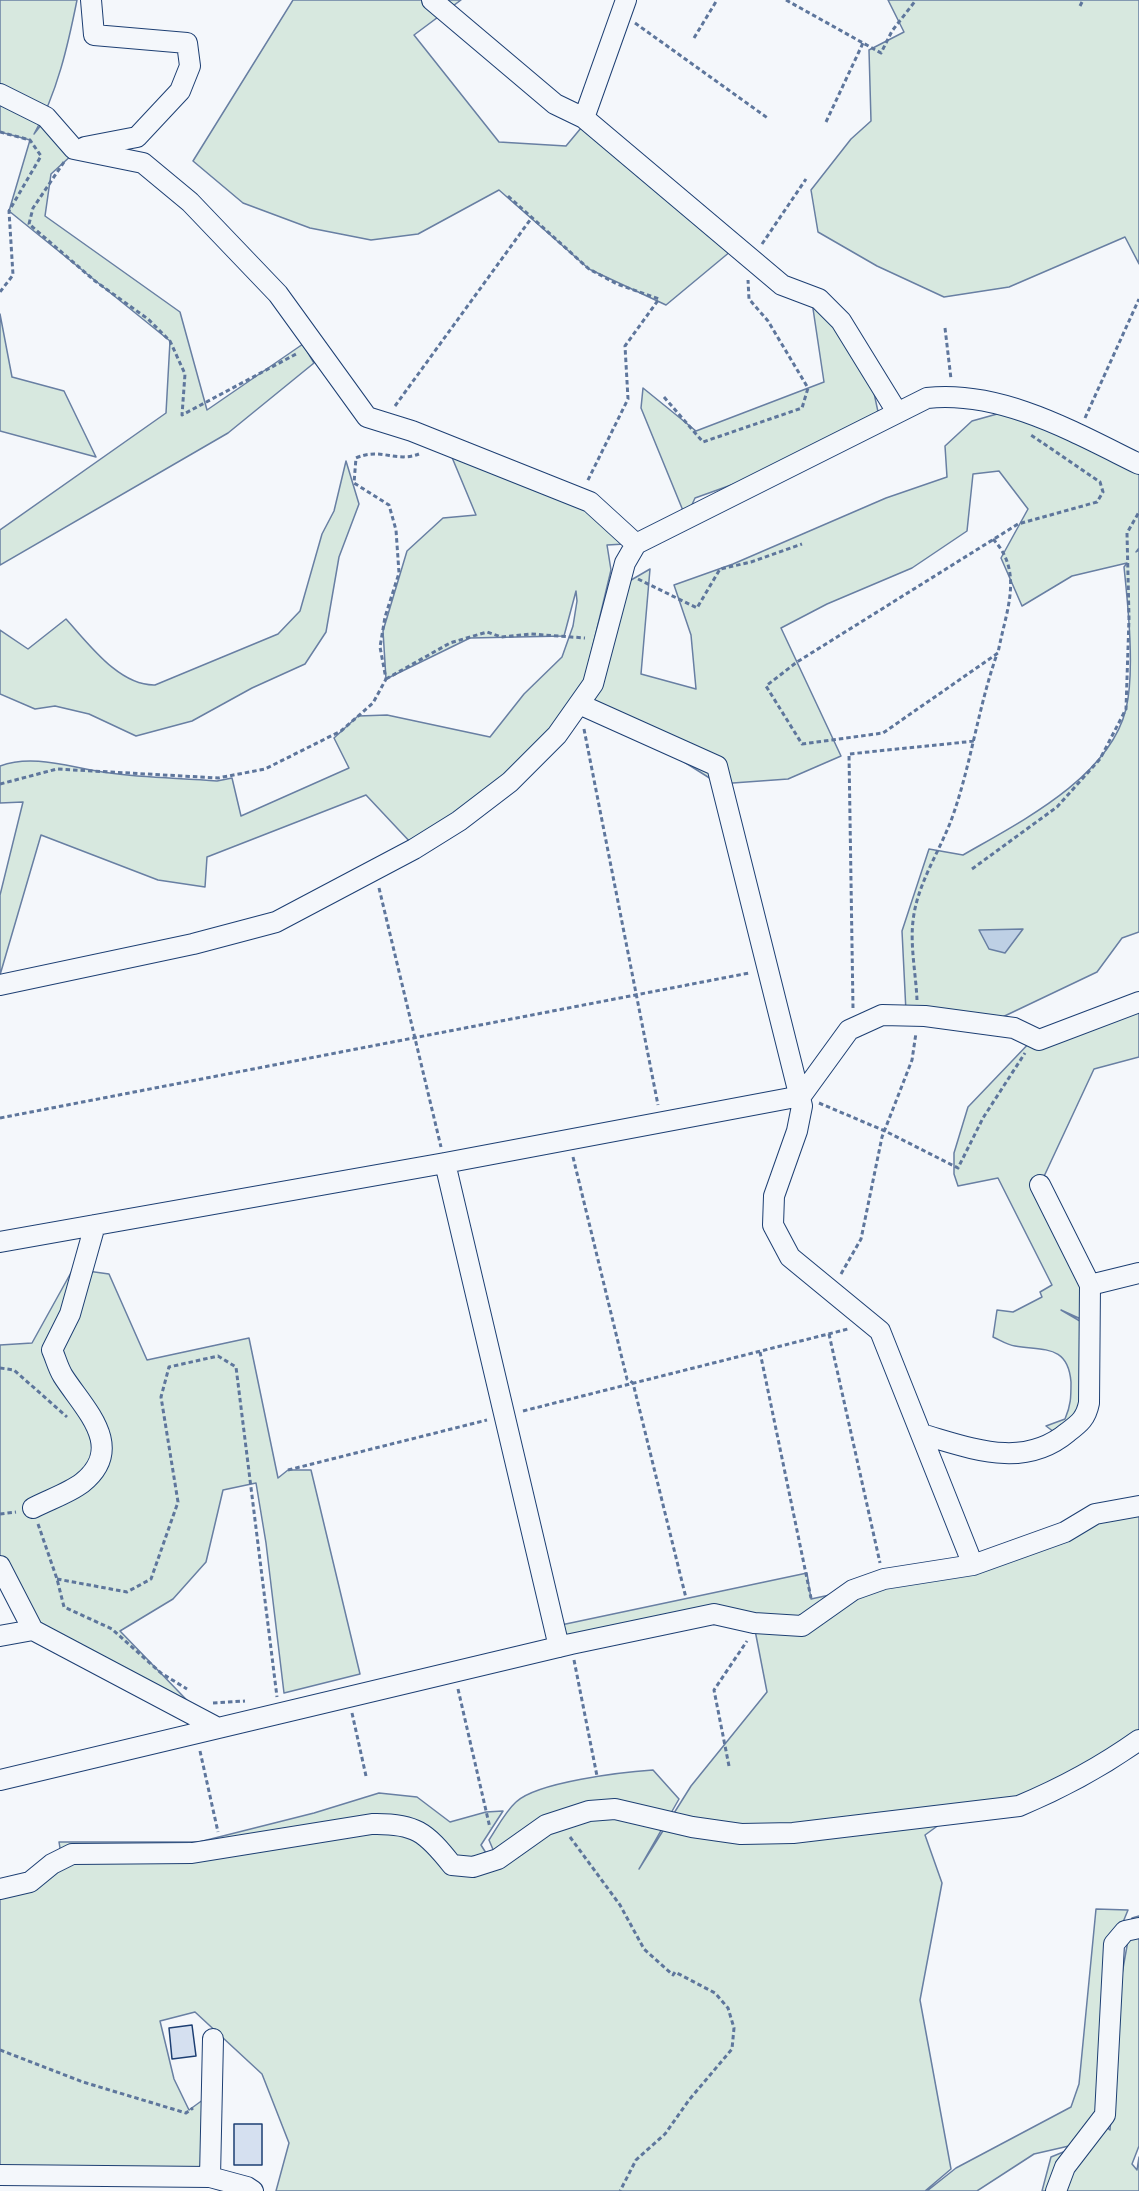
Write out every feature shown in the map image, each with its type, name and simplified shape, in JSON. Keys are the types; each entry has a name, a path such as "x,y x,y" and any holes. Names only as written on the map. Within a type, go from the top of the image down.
{"street":[{"path":"74,149 136,137 180,91 190,66 187,43 94,35 91,0"},
{"path":"432,0 555,104 585,118 782,285 819,299 841,321 897,412"},
{"path":"585,118 624,6"},
{"path":"1,91 46,117 74,149 142,163 190,202 278,294 367,417 433,439 580,497 590,502 636,544"},
{"path":"0,985 193,945 276,922 374,870 459,821 510,782 557,735 593,684 622,572 636,544 927,398 953,395 1015,409 1078,434 1139,464"},
{"path":"579,704 717,766 767,970 801,1095 802,1106 797,1131 774,1196 773,1225 790,1257 880,1331 973,1565"},
{"path":"0,1242 446,1163 801,1095 849,1030 882,1015 918,1016 1014,1028 1039,1040 1139,1002"},
{"path":"446,1163 503,1416 565,1646"},
{"path":"921,1434 985,1452 1025,1454 1059,1440 1086,1418 1089,1403 1090,1285 1040,1185"},
{"path":"33,1508 82,1483 100,1461 102,1440 93,1418 61,1374 52,1350 70,1314 95,1225"},
{"path":"1090,1285 1139,1273"},
{"path":"0,1780 565,1646 714,1614 754,1623 802,1626 853,1590 884,1579 973,1565 1065,1532 1095,1514 1139,1506"},
{"path":"0,1566 33,1629 218,1728"},
{"path":"0,1636 33,1629"},
{"path":"0,1889 30,1882 52,1864 72,1854 192,1853 372,1824 398,1823 418,1829 434,1842 452,1865 473,1867 498,1858 546,1825 589,1811 615,1809 721,1832 741,1834 793,1833 1019,1806 1054,1792 1092,1771 1139,1740"},
{"path":"1056,2191 1065,2167 1105,2115 1114,1944 1125,1931 1139,1928"},
{"path":"210,2177 213,2039"},
{"path":"0,2175 210,2177 254,2191"}],"path":[{"path":"694,39 717,0"},
{"path":"786,0 880,53 892,31 916,0"},
{"path":"1080,6 1083,0"},
{"path":"624,6 769,118"},
{"path":"826,122 863,43"},
{"path":"0,132 30,140 41,156 9,211 13,275 0,292"},
{"path":"74,149 33,208 29,224 95,281 148,319 170,342 185,374 182,415 314,344"},
{"path":"664,398 703,442 802,408 808,388 768,321 749,299 748,281 752,259 806,179"},
{"path":"508,196 589,269 617,284 659,299 626,346 628,399 580,497"},
{"path":"383,422 530,220"},
{"path":"1078,434 1139,299"},
{"path":"945,328 953,395"},
{"path":"998,653 883,733 871,735 802,744 766,686 797,662 1018,524 1097,501 1102,492 1100,482 1027,432"},
{"path":"386,679 380,647 399,573 396,530 389,505 354,483 356,458 369,452 407,459 422,453 433,439"},
{"path":"972,869 1057,807 1100,759 1126,709 1129,618 1127,533 1139,512"},
{"path":"831,1290 861,1239 885,1131 912,1060 918,1016 913,922 926,875 951,820 975,741 985,689 998,653 1006,610 1013,590 1005,551 993,539"},
{"path":"622,572 697,608 720,569 751,562 802,544"},
{"path":"0,784 57,769 218,778 265,769 341,731 373,702 386,679 450,643 487,632 501,637 531,634 604,639"},
{"path":"579,704 660,1112"},
{"path":"854,1028 849,754 975,741"},
{"path":"374,870 446,1163"},
{"path":"0,1118 767,970"},
{"path":"801,1095 885,1131 958,1168 983,1118 1034,1038"},
{"path":"569,1140 627,1379 633,1383 686,1598"},
{"path":"288,1470 872,1323"},
{"path":"829,1334 884,1579"},
{"path":"760,1352 815,1617"},
{"path":"57,1579 127,1592 151,1579 178,1502 161,1397 169,1367 218,1356 236,1367 279,1713"},
{"path":"0,1368 14,1370 75,1424"},
{"path":"33,1508 57,1579 64,1608 112,1629 162,1673 191,1691"},
{"path":"729,1766 714,1690 747,1642 754,1623"},
{"path":"565,1646 597,1776"},
{"path":"454,1672 490,1828"},
{"path":"348,1697 366,1776"},
{"path":"210,1703 254,1700 279,1713"},
{"path":"196,1733 219,1834"},
{"path":"558,1821 620,1905 644,1948 674,1975 675,1972 715,1993 728,2008 734,2028 732,2049 689,2100 665,2134 636,2160 620,2191"},
{"path":"0,2050 83,2082 186,2113 212,2094"}],"shaded area":[{"path":"0,0 77,0 66,52 49,103 34,134 45,120 73,154 51,174 45,216 180,312 207,410 303,344 314,363 228,433 0,565 0,530 166,413 170,341 9,211 30,140 0,132"},
{"path":"293,0 461,0 414,35 499,142 566,146 581,128 737,246 666,305 589,269 499,190 418,234 371,240 310,228 243,203 193,161"},
{"path":"888,0 1139,0 1139,264 1125,237 1009,287 944,297 877,266 818,232 811,190 851,139 871,121 869,50 904,32"},
{"path":"812,302 868,365 880,421 801,460 695,498 686,518 641,408 643,388 696,431 824,382"},
{"path":"0,314 12,377 64,391 96,457 0,431"},
{"path":"1015,409 1139,461 1139,548 1136,552 1139,550 1139,932 1122,938 1097,972 992,1022 906,1012 902,931 929,849 963,855 1010,828 1060,796 1082,777 1101,756 1116,734 1129,694 1130,638 1124,567 1127,563 1072,576 1022,606 1001,558 1028,509 999,471 973,474 967,531 912,568 827,604 781,628 841,756 788,779 719,784 583,698 626,583 650,569 641,674 696,689 691,635 674,585 733,564 886,498 947,477 945,446 972,421"},
{"path":"451,455 590,502 625,544 607,545 611,570 579,704 515,777 412,844 366,795 207,857 205,887 158,880 41,835 0,975 0,895 23,802 0,803 0,766 13,762 41,761 137,776 217,781 232,778 241,816 349,768 334,738 358,716 387,715 490,737 524,694 562,657 573,626 577,601 576,591 564,636 470,638 386,679 383,631 407,551 443,518 476,515"},
{"path":"346,461 359,504 339,557 326,632 305,664 252,688 192,721 136,736 89,714 55,706 35,709 0,694 0,630 28,649 66,619 94,651 117,671 142,683 155,685 278,634 300,611 322,534 334,511"},
{"path":"1139,1001 1139,1057 1094,1069 1040,1185 1088,1275 1083,1320 1061,1310 1085,1324 1087,1412 1058,1435 1046,1426 1065,1419 1068,1409 1071,1382 1065,1361 1052,1352 1006,1344 993,1337 997,1310 1013,1312 1042,1297 1040,1292 1052,1285 998,1178 958,1186 954,1174 954,1153 968,1107 1034,1038"},
{"path":"73,1269 109,1274 147,1360 249,1338 278,1478 288,1470 311,1470 360,1674 284,1693 266,1543 256,1483 223,1490 206,1562 173,1599 120,1631 207,1721 33,1629 0,1583 0,1345 32,1343"},
{"path":"1139,1511 1139,1741 1024,1804 954,1814 925,1835 942,1883 920,2000 951,2169 925,2191 276,2191 289,2143 262,2074 195,2012 160,2021 174,2079 189,2110 211,2094 210,2169 0,2174 0,1891 61,1854 59,1842 199,1842 314,1813 379,1793 417,1797 450,1822 486,1812 503,1811 481,1845 491,1861 497,1859 489,1840 508,1810 527,1795 581,1779 653,1770 679,1799 639,1869 691,1786 767,1692 754,1625 714,1614 563,1646 561,1625 807,1573 811,1599 853,1590"},
{"path":"1096,1909 1128,1910 1114,1944 1108,2110 1082,2143 1034,2154 977,2191 927,2191 956,2168 1071,2107 1079,2084"},
{"path":"1139,1916 1139,2146 1132,2164 1137,2170 1139,2157 1139,2191 1042,2191 1051,2157 1083,2144 1104,2125 1110,2130 1122,1974 1132,1918"}],"water":[{"path":"1023,929 1005,953 989,949 979,930"}],"building":[{"path":"192,2025 196,2056 172,2059 169,2028"},
{"path":"234,2124 262,2124 262,2165 234,2165"}]}
